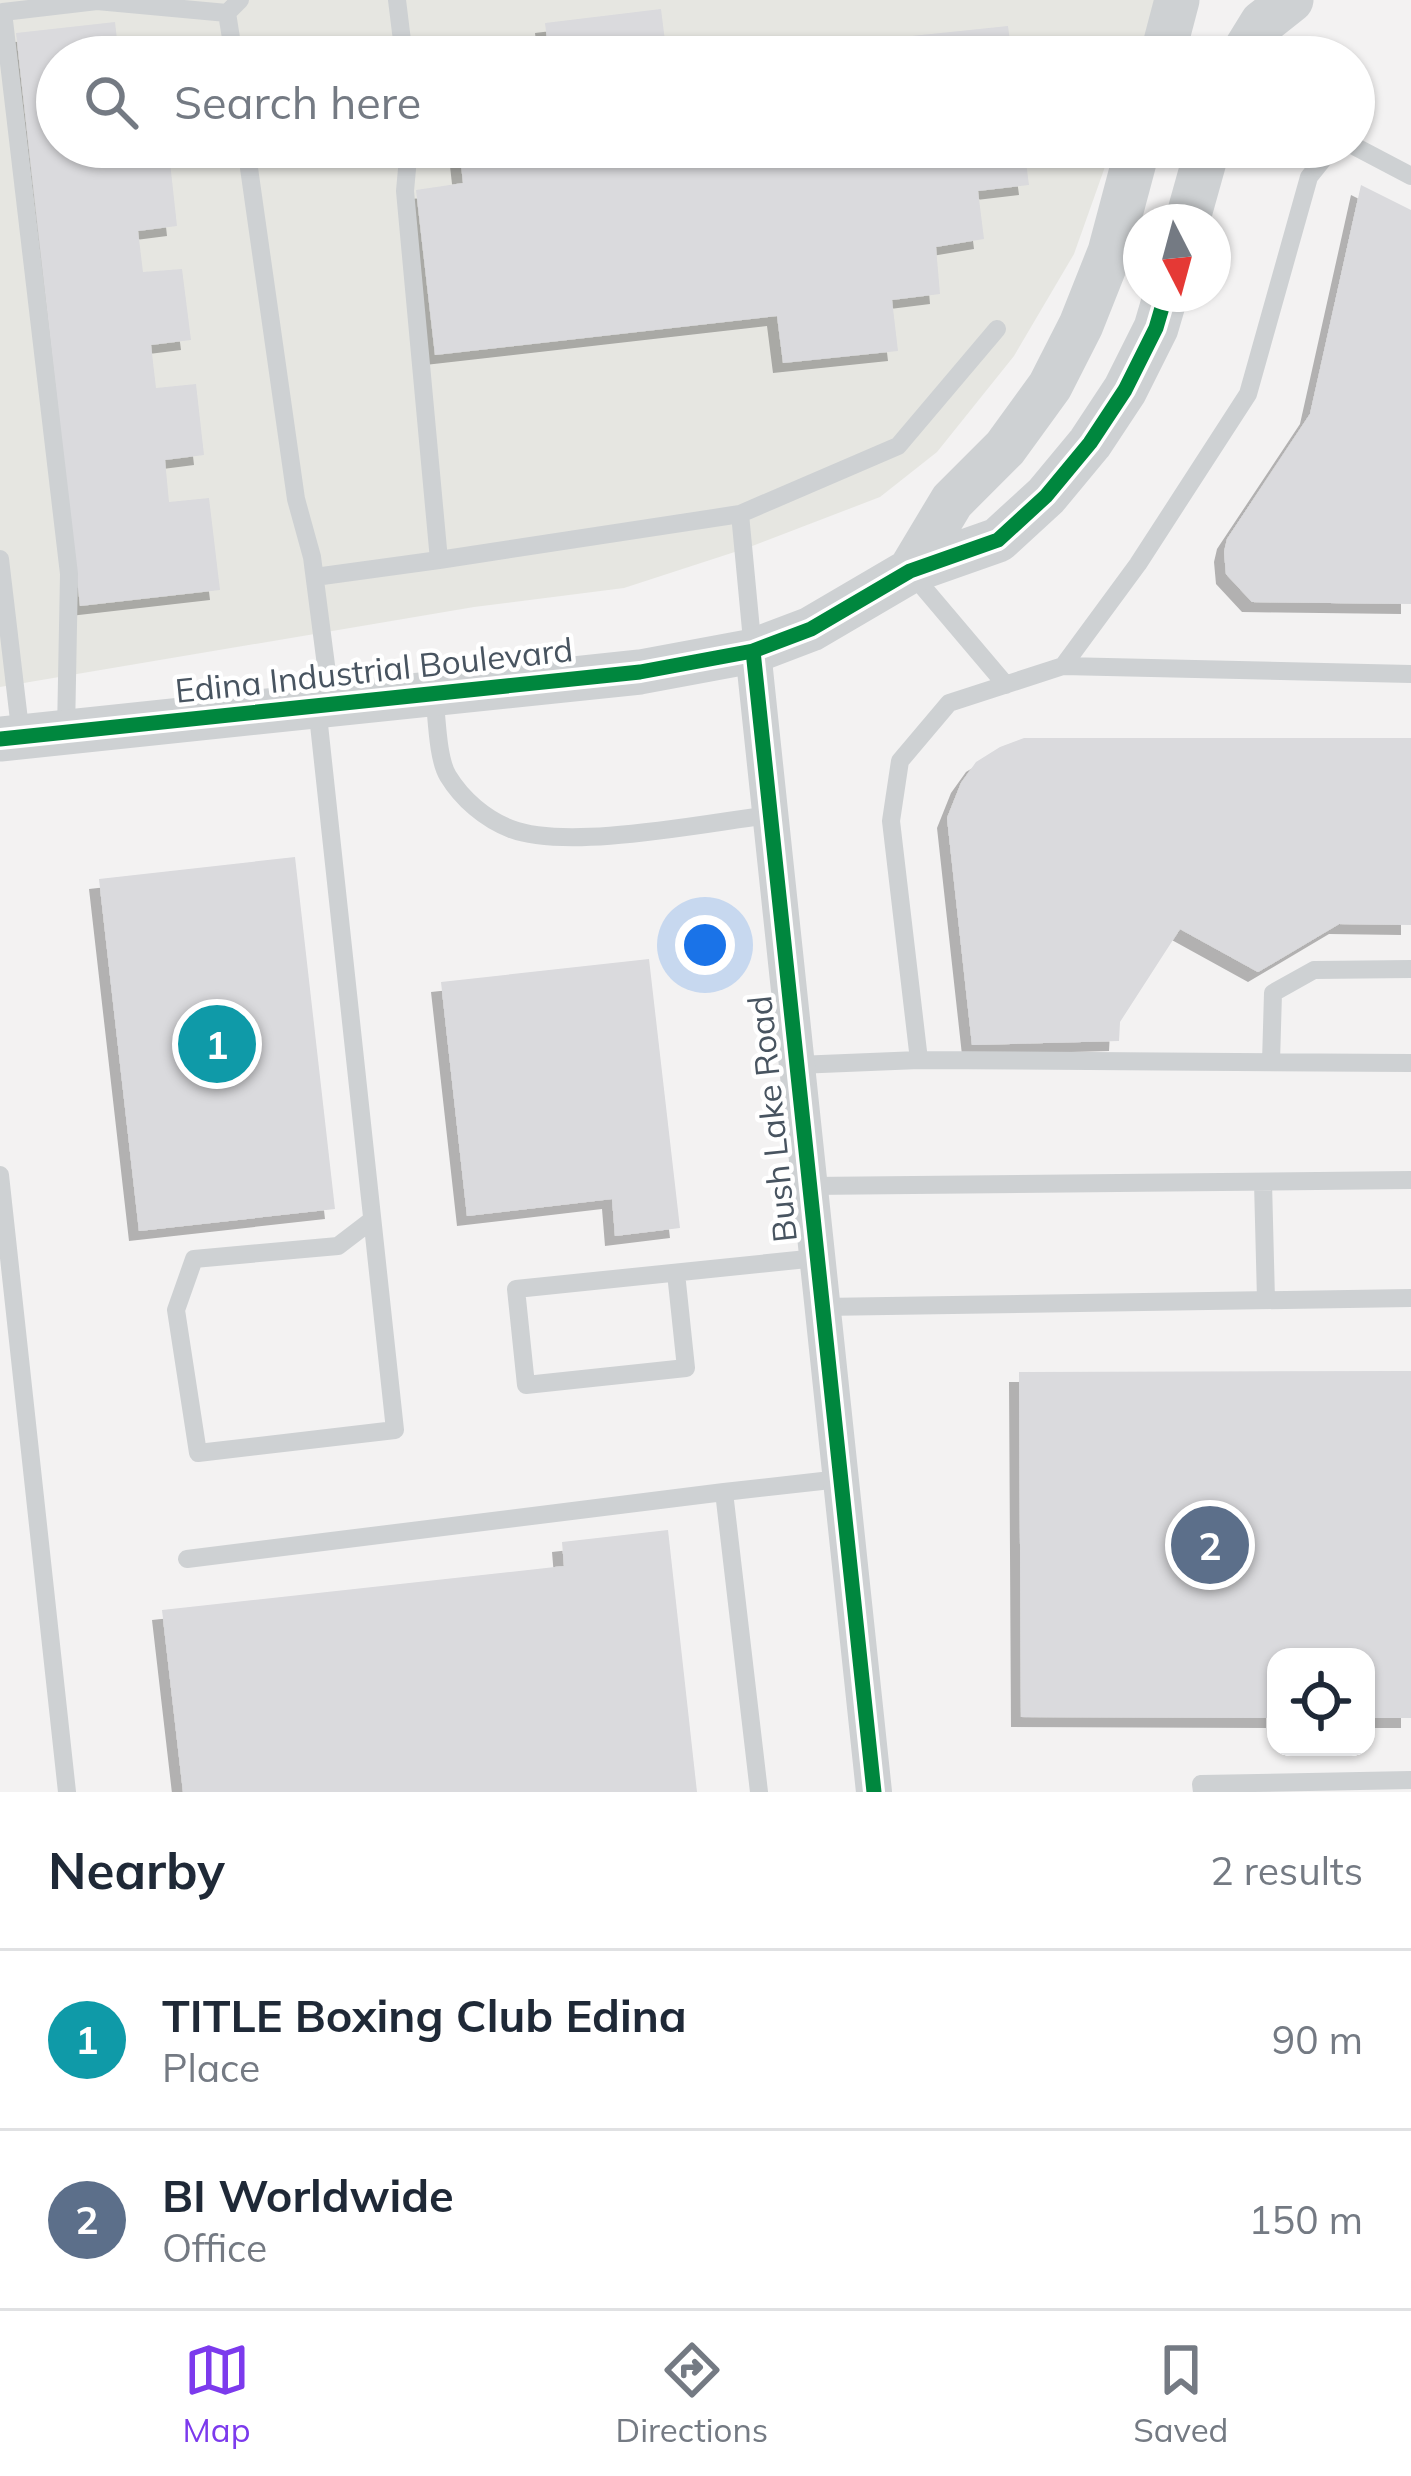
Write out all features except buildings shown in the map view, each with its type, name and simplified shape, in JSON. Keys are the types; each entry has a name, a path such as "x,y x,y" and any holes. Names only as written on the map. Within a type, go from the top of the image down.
{"street":[{"path":"1168,36 1177,0"},
{"path":"1242,36 1250,0"},
{"path":"1252,36 1291,0"},
{"path":"910,571 952,501 1005,448 1050,386 1111,252 1133,168"},
{"path":"1191,204 1202,168"},
{"path":"753,651 812,629 910,571 998,540 1046,496 1090,443 1125,391 1161,312"},
{"name":"Edina Industrial Boulevard","path":"10,738 640,672 753,651"},
{"name":"Bush Lake Road","path":"753,651 874,1792"}],"lane":[{"path":"397,0 401,36"},
{"path":"66,732 69,574 3,12 97,1 234,6"},
{"path":"1375,157 1411,176"},
{"path":"249,168 296,499 313,557 395,1430 198,1454 176,1310 194,1259 338,1246 372,1220"},
{"path":"407,168 405,191 439,560"},
{"path":"1063,666 1138,564 1248,394 1309,177 1316,168"},
{"path":"315,577 740,514 898,446 997,329"},
{"path":"740,514 753,651"},
{"path":"0,559 10,738"},
{"path":"910,571 1006,685"},
{"path":"919,1060 891,821 900,761 950,703 1063,666 1411,674"},
{"path":"434,694 445,771 487,818 513,830 576,836 770,815"},
{"path":"1271,1062 1273,993 1314,970 1411,968"},
{"path":"796,1065 919,1060 1411,1063"},
{"path":"0,1175 67,1792"},
{"path":"809,1186 1411,1180"},
{"path":"1264,1182 1266,1300"},
{"path":"676,1273 686,1368 526,1385 516,1289 817,1258"},
{"path":"822,1306 1411,1298"},
{"path":"188,1559 840,1479"},
{"path":"724,1492 759,1792"},
{"path":"1202,1792 1202,1784 1411,1780"}],"shaded area":[{"path":"0,0 1166,0 1153,36 36,36 36,168 1105,168 1074,254 1014,356 937,452 880,497 624,588 474,607 0,687"}],"cycle path":[{"path":"0,739 640,672 753,651 811,629 910,571 998,540 1046,496 1090,443 1125,390 1161,312"},
{"path":"753,651 874,1792"}],"place":[{"name":"TITLE Boxing Club Edina","path":"217,1044"},
{"name":"BI Worldwide","path":"1210,1545"}]}
